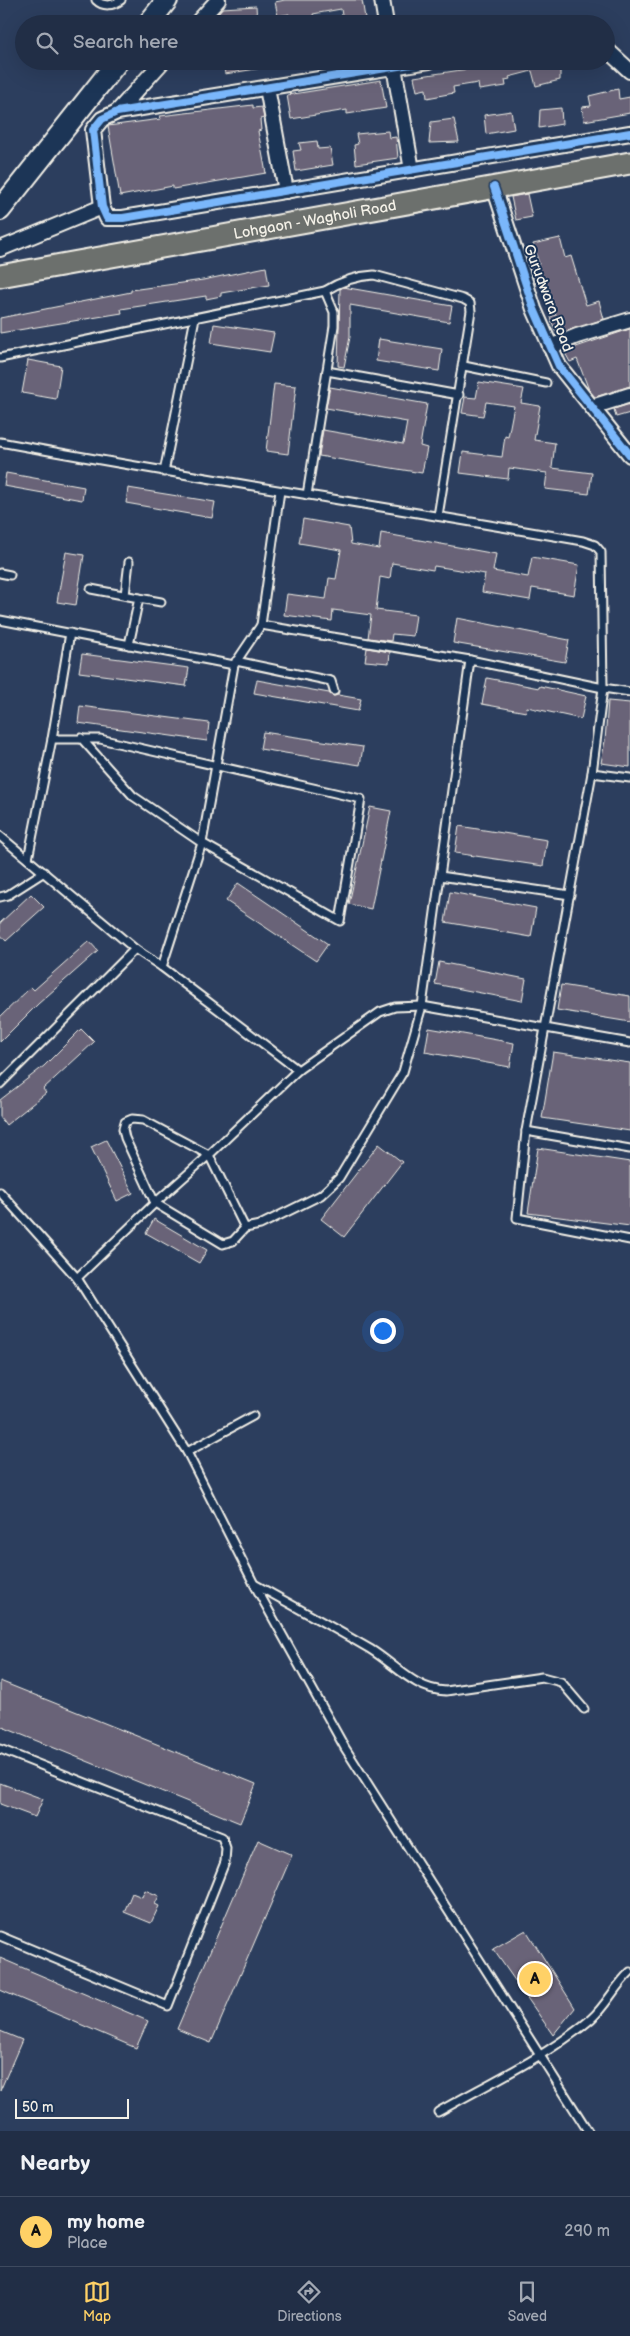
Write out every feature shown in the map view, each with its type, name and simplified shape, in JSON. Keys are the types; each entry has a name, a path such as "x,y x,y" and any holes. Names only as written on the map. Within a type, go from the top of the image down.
{"main road":[{"path":"155,15 167,0"},
{"path":"0,210 111,70"},
{"name":"Lohgaon - Wagholi Road","path":"0,276 630,163"}],"street":[{"path":"204,15 218,0"},
{"path":"382,0 384,15"},
{"path":"615,57 630,71"},
{"path":"155,70 116,112 102,120 93,130 102,207 107,218 122,218 630,133"},
{"path":"116,112 267,88 362,70"},
{"path":"394,70 412,170"},
{"path":"267,88 286,191"},
{"name":"Gurudwara Road","path":"494,187 534,309 559,366 630,455"},
{"path":"0,249 102,207"},
{"path":"550,347 577,336 630,320"},
{"path":"592,407 630,395"}],"lane":[{"path":"96,0 107,5 115,4 121,0"},
{"path":"0,358 326,291 341,281 361,276 374,275 463,299 470,303 471,312 464,366 438,516"},
{"path":"307,495 334,326 334,312 326,291"},
{"path":"164,472 195,318"},
{"path":"464,366 546,382"},
{"path":"327,371 458,395"},
{"path":"0,442 164,472 583,541 595,545 601,552 603,688 592,773 547,1028 526,1132 517,1218 630,1240"},
{"path":"162,967 202,843 214,764 235,663 261,625 280,491"},
{"path":"125,595 129,562"},
{"path":"0,573 10,574"},
{"path":"91,589 161,602"},
{"path":"130,645 139,598"},
{"path":"0,620 331,681 334,691"},
{"path":"261,625 470,660 630,692"},
{"path":"28,859 52,739 70,633"},
{"path":"245,1228 209,1155 143,1120 132,1119 125,1122 123,1129 125,1138 155,1203 223,1244 233,1241 245,1228 260,1225 321,1196 339,1178 402,1072 422,1006 470,660"},
{"path":"52,739 81,738 100,739 361,799 340,921 202,843 133,796 81,738"},
{"path":"592,773 630,778"},
{"path":"0,836 135,949 162,967 298,1070"},
{"path":"0,897 8,895 44,872"},
{"path":"440,876 570,895"},
{"path":"0,1084 135,949"},
{"path":"77,1278 298,1070 380,1012 395,1007 422,1006 630,1043"},
{"path":"526,1132 630,1148"},
{"path":"0,1192 77,1278 187,1452 254,1584 345,1748 588,2131"},
{"path":"187,1452 253,1416"},
{"path":"254,1584 372,1651 421,1686 432,1691 446,1691 542,1677 561,1682 584,1709"},
{"path":"0,1749 222,1838 226,1848 225,1862 168,2006 0,1936"},
{"path":"438,2112 540,2055 592,2018 620,1981 630,1972"}],"building":[{"path":"285,0 362,0 364,15 342,15 341,9 313,15 278,15 275,2"},
{"path":"256,6 257,15 218,15 222,8"},
{"path":"224,70 250,70 225,74"},
{"path":"461,70 560,70 560,80 536,86 532,71 509,77 510,79 505,80 506,86 479,90 478,83 453,87 454,93 427,98 426,89 417,91 414,77"},
{"path":"381,80 386,108 347,114 347,110 291,119 287,95"},
{"path":"618,89 619,99 630,97 630,113 584,121 582,107 591,106 589,96"},
{"path":"253,105 253,108 262,107 264,118 260,119 261,130 258,131 266,173 173,189 173,186 120,196 108,126 161,119 160,116"},
{"path":"561,108 562,124 539,128 540,110"},
{"path":"511,111 514,129 486,134 484,115"},
{"path":"454,119 459,142 429,143 431,122"},
{"path":"388,131 389,138 396,137 398,158 356,164 354,145 358,144 356,134"},
{"path":"317,141 318,149 330,148 333,165 296,171 293,151 301,150 299,143"},
{"path":"527,194 532,217 516,220 511,197"},
{"path":"560,238 565,258 571,256 586,305 599,301 604,319 557,335 550,317 556,315 546,282 536,284 532,266 539,264 533,244"},
{"path":"266,267 269,285 221,293 221,296 206,299 206,296 121,309 122,313 0,333 0,318 131,292 131,290 203,280"},
{"path":"343,287 452,306 449,322 350,305 350,337 344,367 338,366 340,289"},
{"path":"214,324 274,333 270,352 211,343"},
{"path":"630,329 630,386 595,397 589,390 577,359 570,362 564,351"},
{"path":"379,339 442,349 439,371 376,361"},
{"path":"28,360 61,366 56,399 22,393"},
{"path":"479,382 524,389 521,403 540,406 534,440 555,443 552,468 592,473 589,494 545,489 547,473 509,468 508,479 460,473 463,452 502,457 505,436 508,437 514,406 486,402 483,416 462,413 465,397 476,398"},
{"path":"274,384 296,386 288,454 266,451"},
{"path":"330,387 427,404 420,446 427,448 422,473 319,456 323,430 403,444 407,422 326,408"},
{"path":"630,404 630,413 616,417 614,409"},
{"path":"6,473 84,487 82,500 4,486"},
{"path":"128,488 215,502 212,518 126,503"},
{"path":"303,519 349,527 351,544 379,549 381,533 496,554 493,571 528,577 532,557 579,565 574,595 532,588 530,600 482,592 485,574 434,566 433,570 392,563 390,579 380,577 376,610 416,615 413,636 392,634 391,641 368,638 371,615 333,610 332,621 284,615 287,594 326,599 329,578 336,579 341,550 299,543"},
{"path":"66,552 84,555 76,605 57,602"},
{"path":"457,618 569,640 565,662 453,643"},
{"path":"367,648 390,652 389,663 365,661"},
{"path":"82,654 189,668 186,686 79,672"},
{"path":"487,678 539,688 540,686 586,696 581,719 527,707 526,712 482,704"},
{"path":"257,680 329,693 333,696 338,695 361,699 358,711 254,693"},
{"path":"608,701 630,703 630,767 601,763 605,741"},
{"path":"80,706 209,723 207,741 78,723"},
{"path":"263,732 363,747 360,765 260,749"},
{"path":"370,807 391,811 371,909 349,904"},
{"path":"459,826 547,840 543,866 455,853"},
{"path":"238,883 328,944 316,961 226,901"},
{"path":"450,892 536,908 531,937 445,922"},
{"path":"31,894 44,907 6,941 0,934 0,923"},
{"path":"89,941 98,951 38,1004 0,1042 0,1017 31,987 34,990"},
{"path":"439,962 526,979 522,1001 435,984"},
{"path":"561,985 630,996 630,1022 557,1010"},
{"path":"429,1028 514,1043 510,1067 425,1052"},
{"path":"81,1029 94,1042 43,1089 46,1093 6,1125 0,1117 0,1100 44,1066"},
{"path":"553,1052 630,1063 630,1131 542,1118"},
{"path":"106,1140 133,1193 117,1201 91,1147"},
{"path":"379,1144 402,1162 344,1237 321,1219"},
{"path":"538,1148 630,1162 630,1226 528,1213"},
{"path":"154,1219 207,1250 199,1263 146,1233"},
{"path":"0,1681 256,1784 240,1823 0,1726"},
{"path":"0,1783 43,1799 35,1817 0,1804"},
{"path":"258,1840 292,1855 211,2043 177,2029"},
{"path":"145,1890 159,1896 155,1904 159,1906 151,1923 124,1912 132,1893 142,1897"},
{"path":"526,1930 575,2008 553,2035 493,1949"},
{"path":"0,1958 148,2021 136,2048 0,1990"},
{"path":"0,2031 22,2040 0,2091"}],"cycle path":[{"path":"374,70 117,112 102,119 93,130 102,207 107,218 123,218 630,133"},
{"path":"494,187 534,309 559,366 630,455"}],"place":[{"name":"my home","path":"535,1979"}]}
